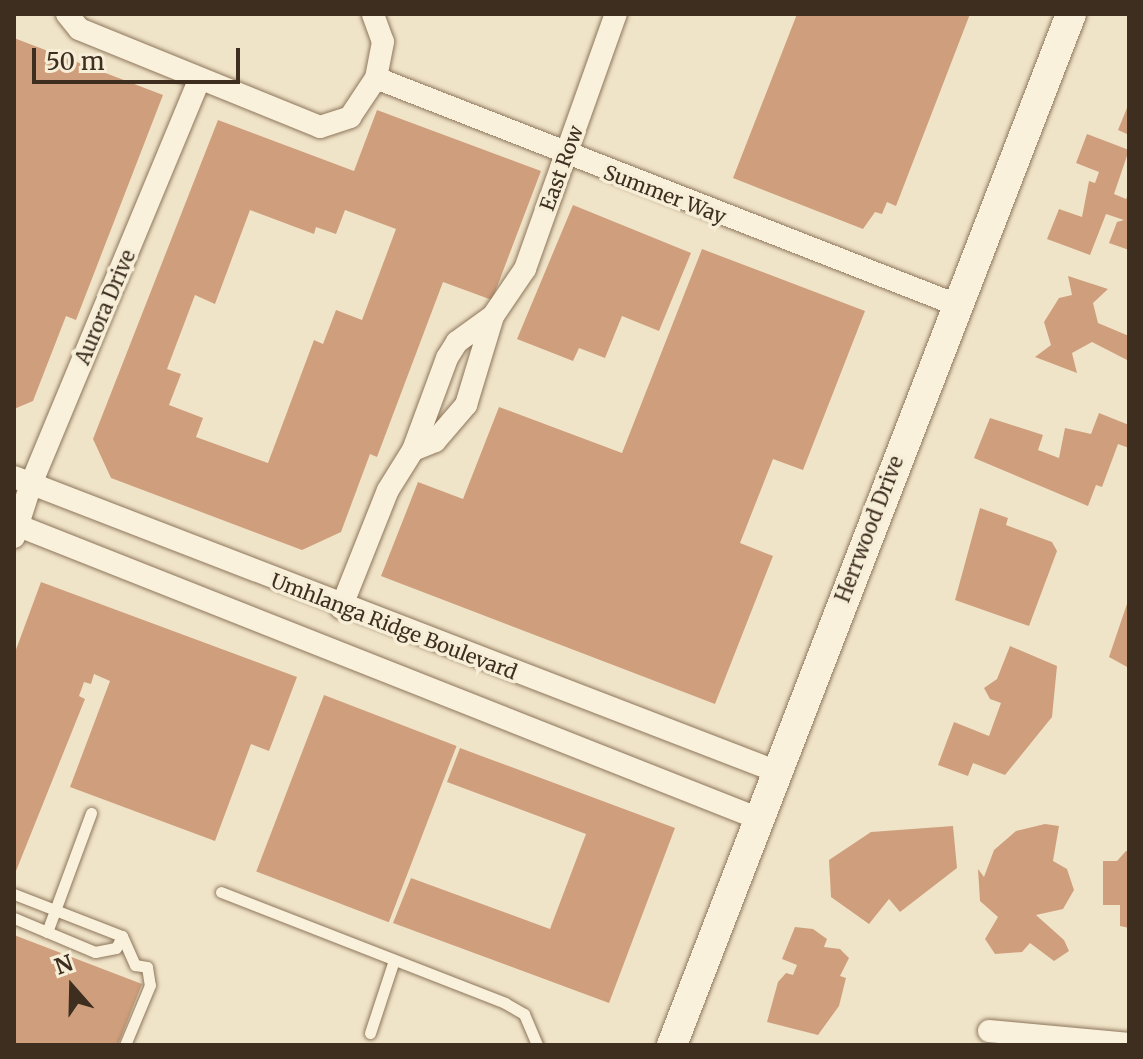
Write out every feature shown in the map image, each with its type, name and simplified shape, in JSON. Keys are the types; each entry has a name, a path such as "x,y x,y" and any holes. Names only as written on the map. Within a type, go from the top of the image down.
{"street":[{"path":"67,14 79,29 320,127 350,117 376,78 383,42 373,14"},
{"name":"East Row","path":"413,450 435,441 466,405 493,316 525,269 616,14"},
{"name":"Herrwood Drive","path":"672,1045 775,771 1071,14"},
{"name":"Summer Way","path":"376,78 565,155 957,305"},
{"name":"Aurora Drive","path":"15,529 22,480 200,79"},
{"name":"East Row","path":"341,608 388,490 413,450 436,380 457,342 493,316"},
{"name":"Umhlanga Ridge Boulevard","path":"22,480 341,608 775,771"},
{"path":"15,529 757,818"},
{"path":"989,1031 1070,1042 1129,1044"}],"lane":[{"path":"47,932 91,813"},
{"path":"221,892 524,1014 537,1045"},
{"path":"14,894 122,936 135,965 147,967 150,985 125,1045"},
{"path":"14,918 103,953 116,948 122,936"},
{"path":"370,1033 394,960"}],"building":[{"path":"797,14 970,14 896,206 887,202 882,214 875,212 863,229 733,178"},
{"path":"14,38 163,95 76,320 66,316 33,401 14,409"},
{"path":"1129,103 1129,135 1118,130"},
{"path":"377,110 541,171 492,300 443,282 377,457 370,454 341,532 302,550 111,478 93,439 218,120 354,171","holes":["250,210 314,234 316,227 336,234 345,210 396,229 362,320 336,310 323,344 314,340 268,463 196,437 203,418 169,405 181,374 167,369 195,295 215,304"]},
{"path":"1087,134 1129,150 1114,194 1126,199 1129,193 1129,250 1109,243 1117,222 1124,220 1106,214 1090,255 1047,239 1059,209 1082,217 1089,181 1095,183 1099,172 1076,163"},
{"path":"573,205 691,253 659,331 622,316 605,358 579,348 573,361 517,339"},
{"path":"702,249 865,311 803,470 773,459 740,543 773,556 715,704 381,576 418,482 463,499 499,407 622,453"},
{"path":"1068,276 1108,289 1093,303 1098,323 1129,336 1129,361 1092,342 1072,353 1077,373 1035,357 1051,345 1044,322 1059,298 1072,295"},
{"path":"1099,413 1129,425 1129,448 1118,444 1102,487 1096,485 1088,506 974,458 990,418 1043,435 1038,450 1059,458 1065,428 1091,434"},
{"path":"980,508 1008,518 1006,525 1052,542 1057,551 1029,626 955,600"},
{"path":"41,582 297,677 269,751 251,744 215,841 70,787 110,681 94,674 91,684 84,682 79,696 85,699 14,876 14,655"},
{"path":"1129,598 1129,668 1109,657"},
{"path":"1010,646 1057,666 1052,717 1005,775 973,763 968,776 938,765 954,722 989,736 1001,703 990,699 984,688 997,679"},
{"path":"324,695 457,746 389,922 256,871"},
{"path":"460,748 675,828 609,1003 393,923 411,878 550,929 586,834 447,782"},
{"path":"1045,824 1059,826 1053,861 1067,869 1074,890 1063,909 1036,915 1064,940 1069,951 1054,961 1030,943 1022,952 995,954 985,939 998,917 980,901 978,869 984,877 994,850 1016,831"},
{"path":"953,826 957,868 900,912 889,899 869,924 831,897 829,860 871,832"},
{"path":"1129,851 1129,928 1120,926 1120,905 1103,905 1103,861 1117,861"},
{"path":"795,927 813,929 827,939 824,947 840,949 849,958 840,976 846,978 839,1006 818,1035 767,1022 778,982 786,973 793,975 797,965 782,959"},
{"path":"14,935 142,984 118,1045 14,1045"}]}
